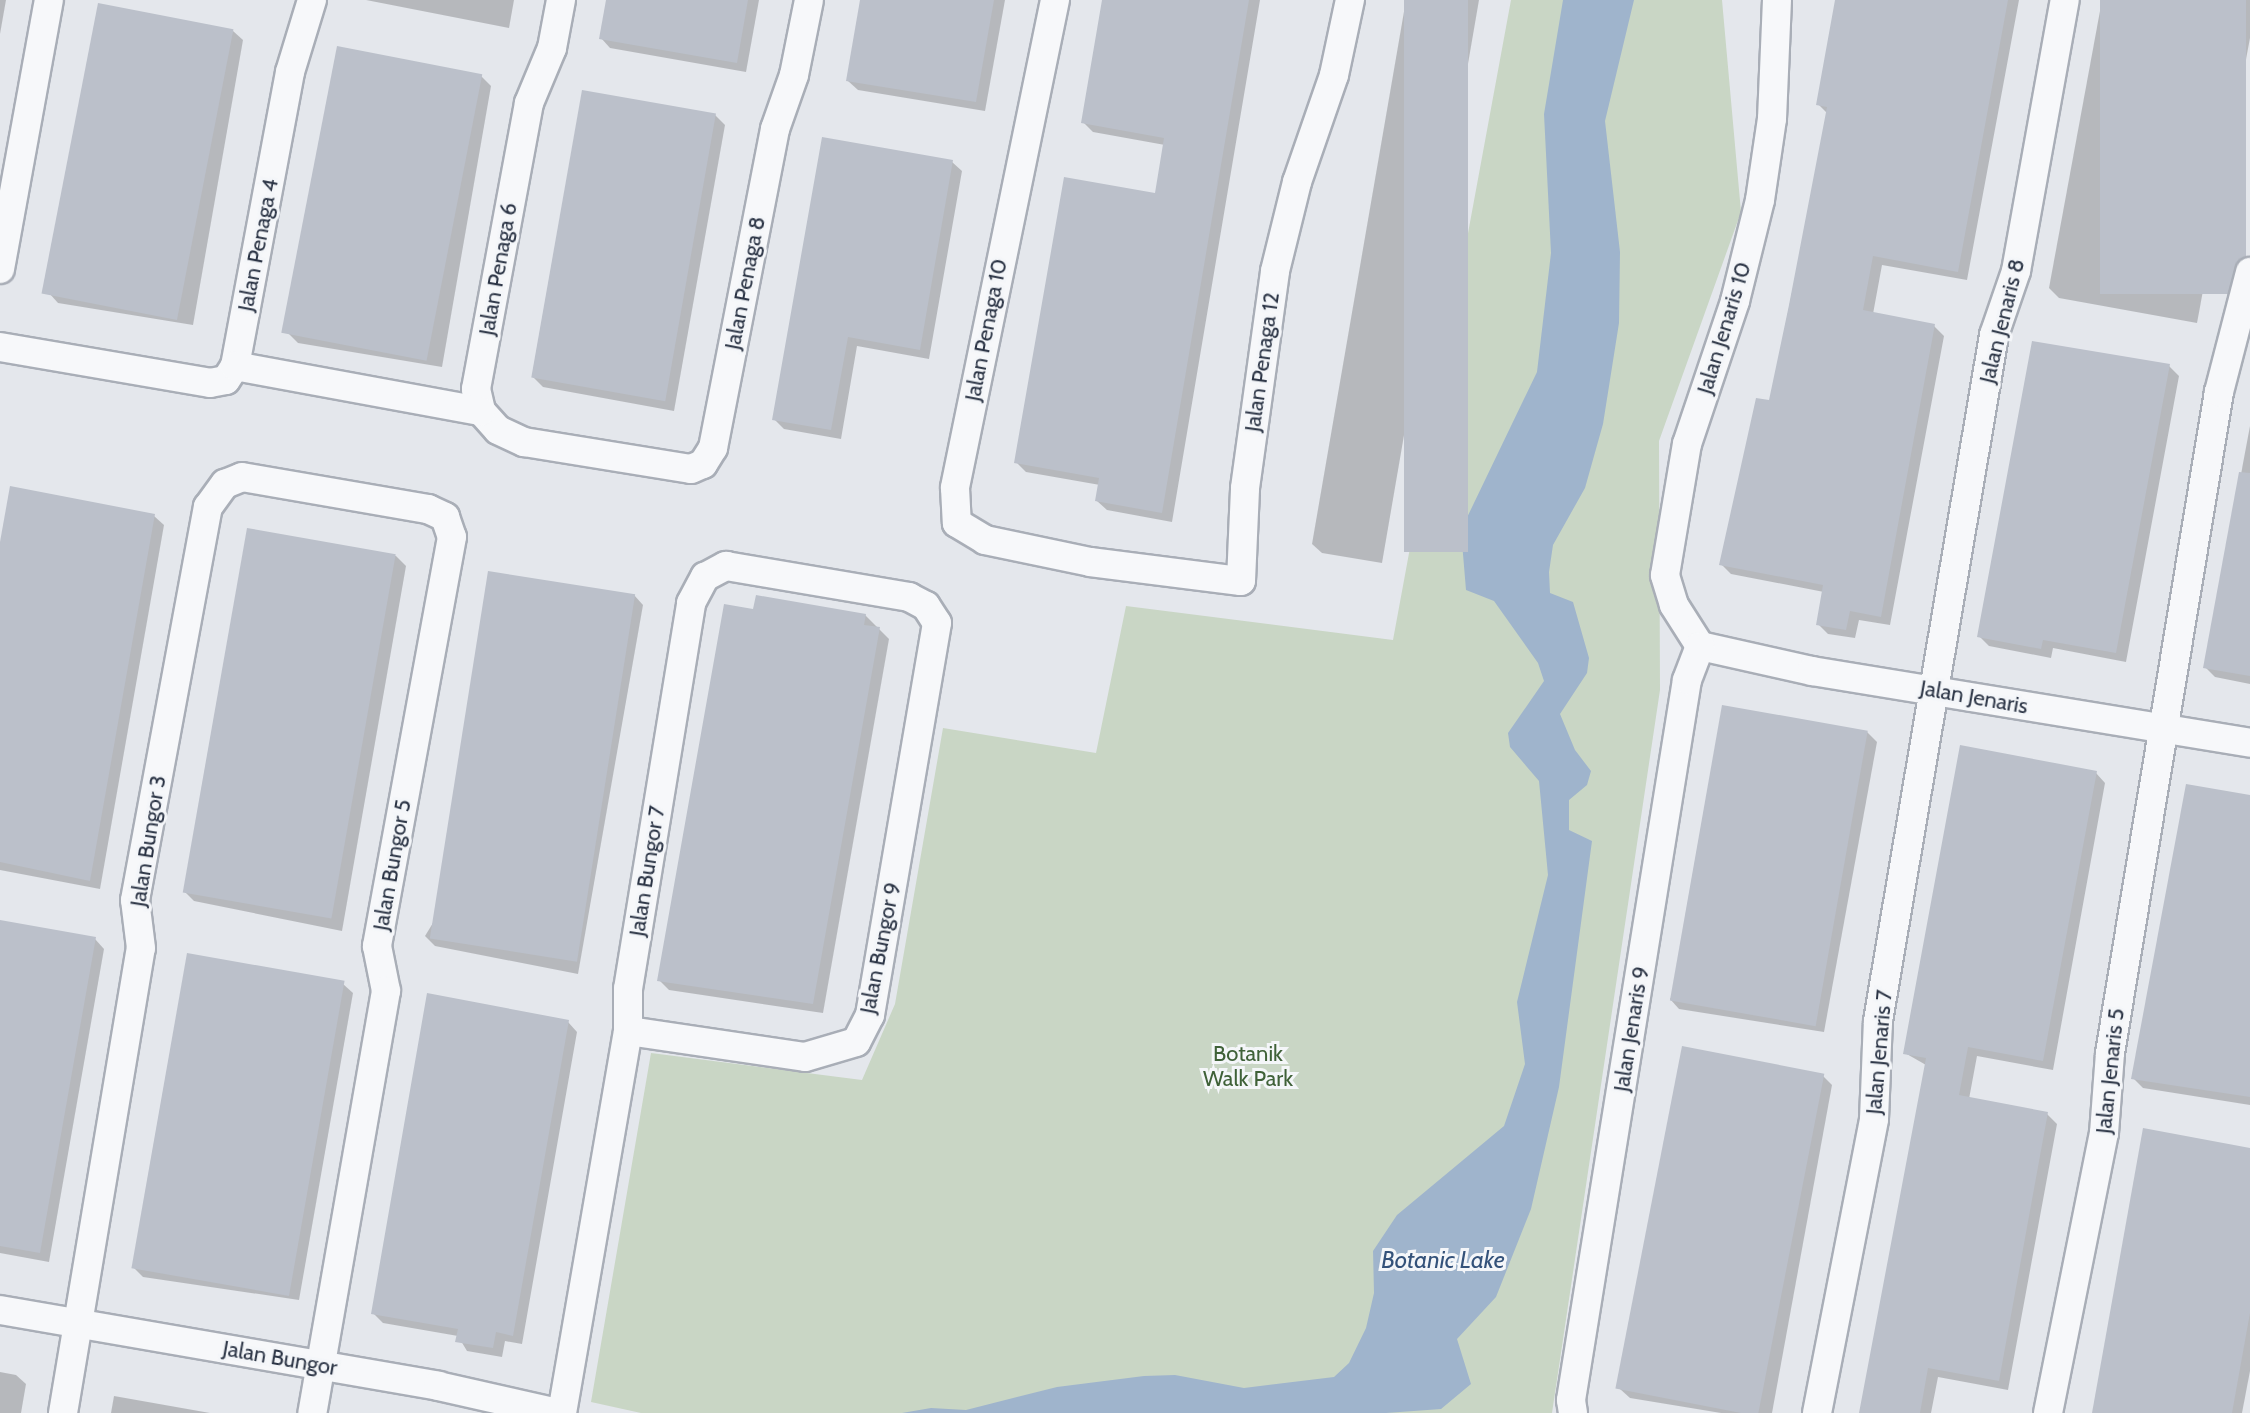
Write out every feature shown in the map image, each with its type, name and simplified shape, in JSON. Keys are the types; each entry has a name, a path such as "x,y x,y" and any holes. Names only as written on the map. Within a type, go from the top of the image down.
{"street":[{"path":"0,269 49,0"},
{"name":"Jalan Penaga 4","path":"235,366 290,72 312,0"},
{"name":"Jalan Penaga 6","path":"481,411 476,389 529,103 552,48 561,0"},
{"name":"Jalan Penaga 8","path":"481,411 498,430 524,442 691,469 703,464 713,448 775,129 794,75 809,0"},
{"name":"Jalan Penaga 10","path":"1055,0 1034,114 1020,154 952,507 957,523 985,540 1090,562"},
{"name":"Jalan Penaga 12","path":"1090,562 1241,581 1245,488 1275,271 1297,182 1334,75 1350,0"},
{"name":"Jalan Jenaris 10","path":"1700,646 1674,605 1665,575 1687,444 1735,301 1760,200 1772,119 1777,0"},
{"name":"Jalan Jenaris 8","path":"1935,690 1994,335 2013,282 2065,0"},
{"name":"Jalan Jenaris 5","path":"2048,1413 2104,1133 2110,1053 2161,726 2219,392 2250,272"},
{"path":"0,347 210,383 226,380 235,366 481,411"},
{"name":"Jalan Bungor 3","path":"80,1324 141,948 135,900 208,507 225,484 242,477 343,494"},
{"name":"Jalan Bungor 5","path":"312,1413 386,991 377,946 452,537 445,517 428,509 343,494"},
{"name":"Jalan Bungor 7","path":"560,1413 628,1031 628,989 689,619 705,577 726,566 909,597 926,606 937,623"},
{"name":"Jalan Bungor 9","path":"628,1031 805,1057 856,1042 870,1015 937,623"},
{"name":"Jalan Jenaris","path":"1700,646 1935,690 2250,743"},
{"name":"Jalan Jenaris 9","path":"1573,1413 1571,1400 1687,680 1700,646"},
{"name":"Jalan Jenaris 7","path":"1817,1413 1874,1119 1878,1021 1935,690"},
{"name":"Jalan Bungor","path":"0,1310 320,1365 560,1413"},
{"path":"63,1413 80,1324"}],"green space":[{"name":"Botanik Walk Park","path":"1511,0 1722,0 1741,212 1659,441 1660,690 1552,1413 641,1413 591,1402 651,1053 862,1080 895,1004 943,728 1096,753 1126,606 1393,640"}],"water":[{"name":"Botanic Lake","path":"1563,0 1634,0 1605,121 1620,252 1619,323 1603,424 1585,488 1553,545 1549,572 1550,593 1573,602 1589,658 1587,673 1560,714 1575,750 1591,771 1587,785 1569,800 1569,830 1592,841 1559,1087 1531,1209 1496,1297 1457,1339 1471,1384 1441,1409 1386,1413 902,1413 931,1408 966,1410 1057,1387 1144,1376 1175,1375 1244,1388 1334,1377 1349,1363 1366,1328 1374,1293 1373,1251 1397,1215 1504,1126 1525,1064 1517,1002 1548,875 1539,781 1510,747 1508,733 1544,681 1538,663 1494,601 1466,590 1461,530 1537,372 1551,253 1544,114"}],"building":[{"path":"606,0 748,0 737,63 599,39"},
{"path":"860,0 994,0 976,102 846,81"},
{"path":"1102,0 1249,0 1162,513 1095,501 1099,478 1014,463 1064,177 1155,193 1164,138 1081,123"},
{"path":"1404,0 1468,0 1468,552 1404,552"},
{"path":"1835,0 2008,0 1958,272 1873,256 1863,310 1935,324 1881,617 1850,611 1846,630 1816,625 1823,585 1719,565 1756,398 1769,400 1789,305 1827,107 1816,105"},
{"path":"2100,0 2246,0 2246,294 2100,294"},
{"path":"98,3 233,29 177,320 42,294"},
{"path":"337,46 482,74 427,361 281,333"},
{"path":"582,90 716,114 665,401 531,378"},
{"path":"822,137 953,160 920,350 848,337 831,430 772,420"},
{"path":"2032,341 2170,364 2116,653 2043,640 2041,649 1977,637"},
{"path":"2239,472 2250,473 2250,676 2203,668"},
{"path":"10,486 155,514 90,881 0,862 0,542"},
{"path":"247,528 396,554 331,919 183,892"},
{"path":"488,571 635,594 577,962 430,938"},
{"path":"756,595 866,614 864,625 880,627 813,1004 657,981 724,604 753,609"},
{"path":"1722,705 1868,731 1816,1026 1670,1000"},
{"path":"1960,745 2097,771 2043,1061 1968,1047 1959,1095 2048,1112 1999,1381 1928,1368 1920,1413 1859,1413 1926,1058 1903,1054"},
{"path":"2186,784 2250,795 2250,1097 2131,1079"},
{"path":"0,920 96,937 40,1253 0,1246"},
{"path":"187,953 345,981 289,1296 131,1268"},
{"path":"427,993 569,1020 513,1336 496,1332 493,1348 455,1342 458,1329 371,1314"},
{"path":"1682,1046 1824,1074 1758,1413 1741,1413 1615,1389"},
{"path":"2143,1128 2250,1148 2250,1313 2232,1413 2092,1413"}]}
